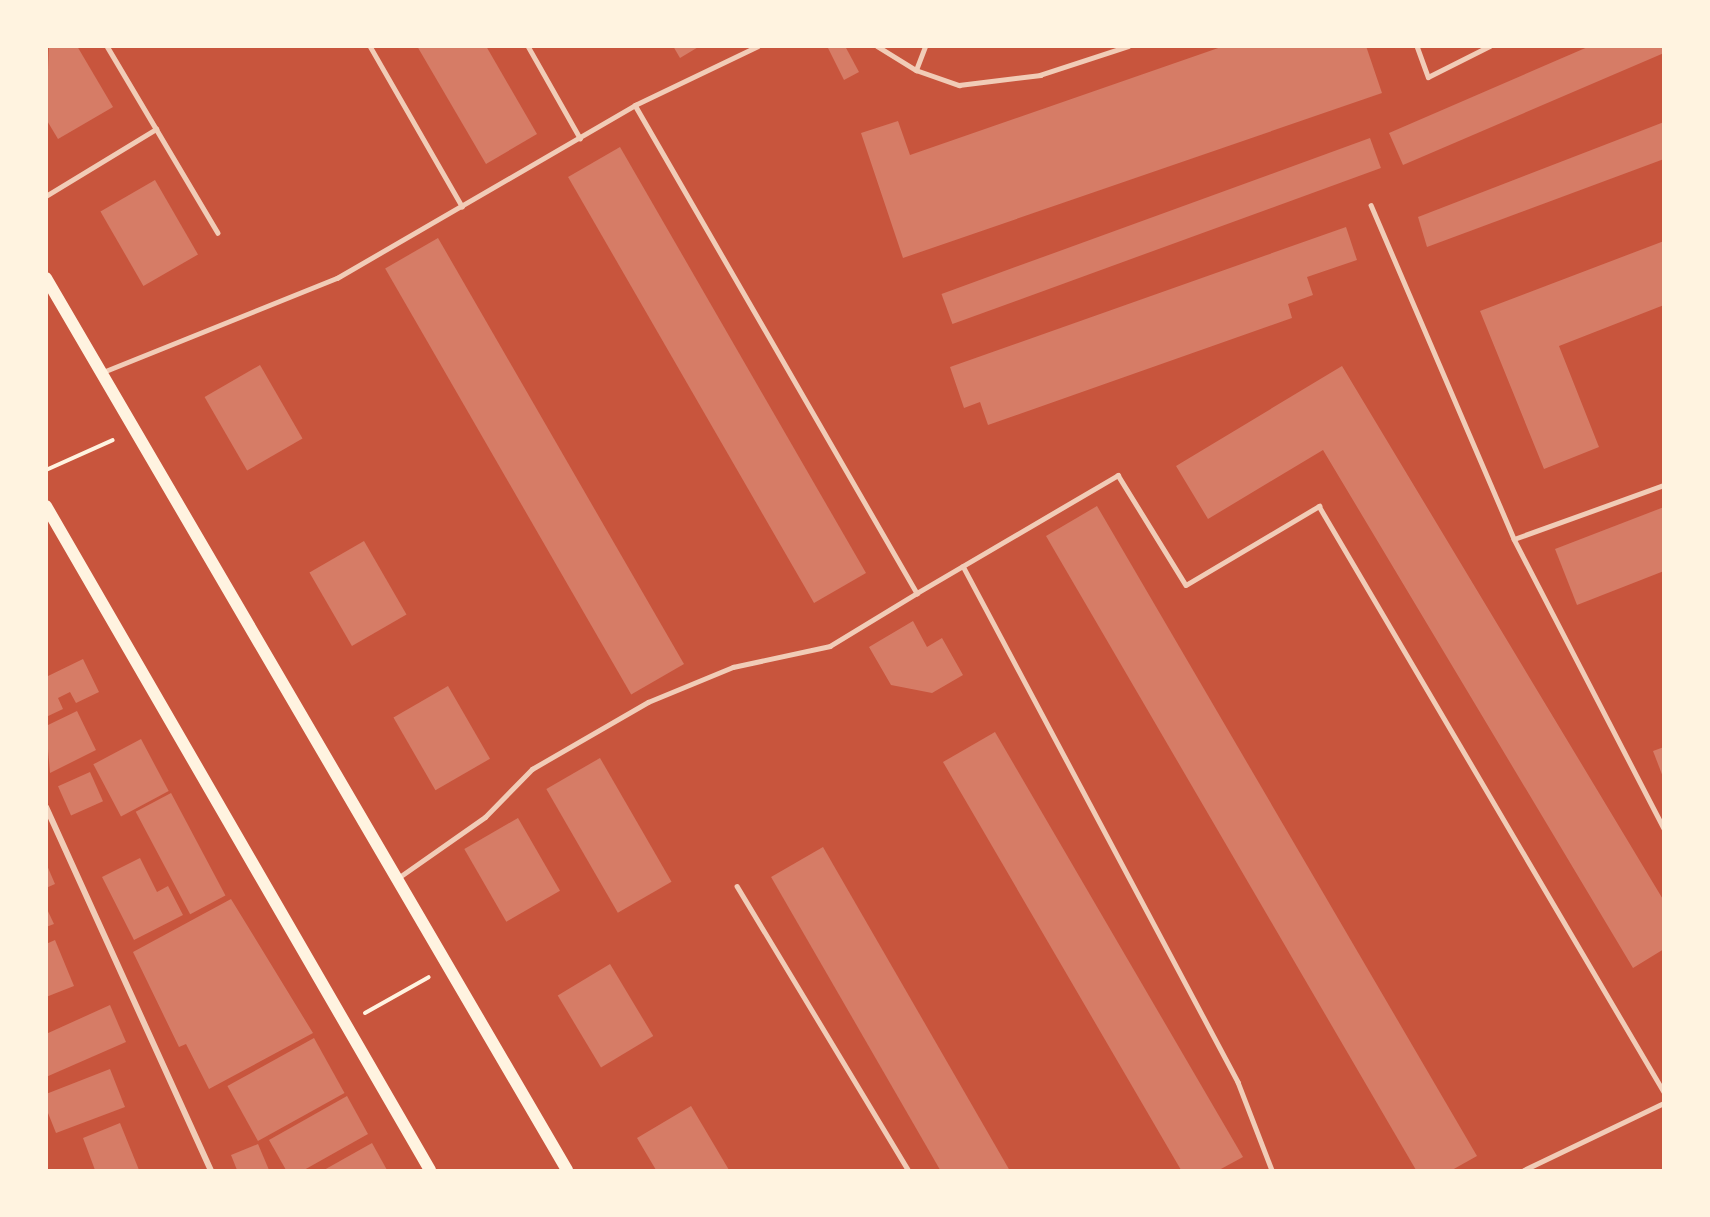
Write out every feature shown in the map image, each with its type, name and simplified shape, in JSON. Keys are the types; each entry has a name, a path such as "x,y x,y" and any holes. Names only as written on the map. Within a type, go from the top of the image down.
{"main road":[{"path":"46,278 103,372 567,1170"},
{"path":"46,506 430,1170"}],"street":[{"path":"46,807 211,1170"}],"lane":[{"path":"107,46 218,233"},
{"path":"370,46 462,206"},
{"path":"528,46 580,138"},
{"path":"103,372 337,278 635,105 758,46"},
{"path":"877,46 916,70 959,85 1040,75 1128,46"},
{"path":"916,70 926,46"},
{"path":"1417,46 1428,77 1490,46"},
{"path":"635,105 917,593"},
{"path":"46,196 156,129"},
{"path":"1371,205 1514,539 1664,828"},
{"path":"397,879 485,817 532,769 648,702 734,667 830,646 1118,476 1186,585 1319,506 1664,1092"},
{"path":"1514,539 1664,485"},
{"path":"963,566 1238,1082 1272,1170"},
{"path":"737,886 908,1170"},
{"path":"1524,1170 1664,1103"}],"path":[{"path":"46,470 136,429"},
{"path":"345,1024 448,966"}],"building":[{"path":"49,46 77,46 113,107 58,139 46,119"},
{"path":"417,46 486,46 537,134 486,164"},
{"path":"673,46 700,46 680,58"},
{"path":"827,46 845,46 859,72 844,80"},
{"path":"1224,46 1366,46 1382,93 903,258 861,133 898,121 910,155"},
{"path":"1590,46 1664,46 1664,53 1403,165 1389,133"},
{"path":"1664,122 1664,159 1427,247 1418,217"},
{"path":"1370,138 1381,168 952,324 942,294"},
{"path":"620,147 866,573 814,603 568,177"},
{"path":"155,180 198,254 143,286 100,212"},
{"path":"1346,227 1357,260 1307,277 1313,295 1288,304 1292,318 988,425 980,402 964,408 950,367"},
{"path":"438,238 684,664 631,695 385,268"},
{"path":"1664,241 1664,305 1559,346 1599,447 1544,469 1480,311"},
{"path":"260,365 302,439 247,471 205,397"},
{"path":"1342,366 1664,901 1664,949 1633,968 1323,450 1208,519 1176,466"},
{"path":"1097,506 1477,1156 1452,1170 1416,1170 1046,536"},
{"path":"1664,507 1664,571 1577,605 1555,549"},
{"path":"364,541 407,615 352,646 309,572"},
{"path":"913,621 927,647 942,638 963,675 932,693 891,685 869,647"},
{"path":"83,659 99,692 76,703 70,692 58,698 63,709 46,717 46,677"},
{"path":"448,686 490,759 435,790 393,718"},
{"path":"77,711 96,750 50,773 46,726"},
{"path":"995,732 1243,1157 1219,1170 1181,1170 943,762"},
{"path":"141,739 169,791 121,816 93,764"},
{"path":"1664,747 1664,777 1663,777 1653,751"},
{"path":"600,758 672,882 618,913 546,789"},
{"path":"90,772 103,801 71,815 58,786"},
{"path":"171,793 225,895 190,914 136,812"},
{"path":"518,818 560,891 506,922 464,849"},
{"path":"823,847 1009,1170 940,1170 771,877"},
{"path":"140,858 157,892 168,886 183,915 134,940 102,877"},
{"path":"46,863 55,884 46,888"},
{"path":"231,899 313,1033 209,1089 186,1044 179,1047 133,952"},
{"path":"46,907 54,924 46,927"},
{"path":"55,940 74,986 46,997 46,944"},
{"path":"610,964 653,1036 601,1067 558,995"},
{"path":"110,1005 126,1042 46,1077 46,1034"},
{"path":"314,1038 345,1093 258,1141 227,1086"},
{"path":"110,1069 125,1107 56,1133 46,1108 46,1094"},
{"path":"347,1096 368,1134 304,1170 286,1170 269,1140"},
{"path":"691,1106 729,1170 656,1170 637,1138"},
{"path":"120,1123 139,1170 95,1170 83,1138"},
{"path":"372,1143 387,1170 324,1170"},
{"path":"258,1144 269,1170 237,1170 231,1155"}]}
